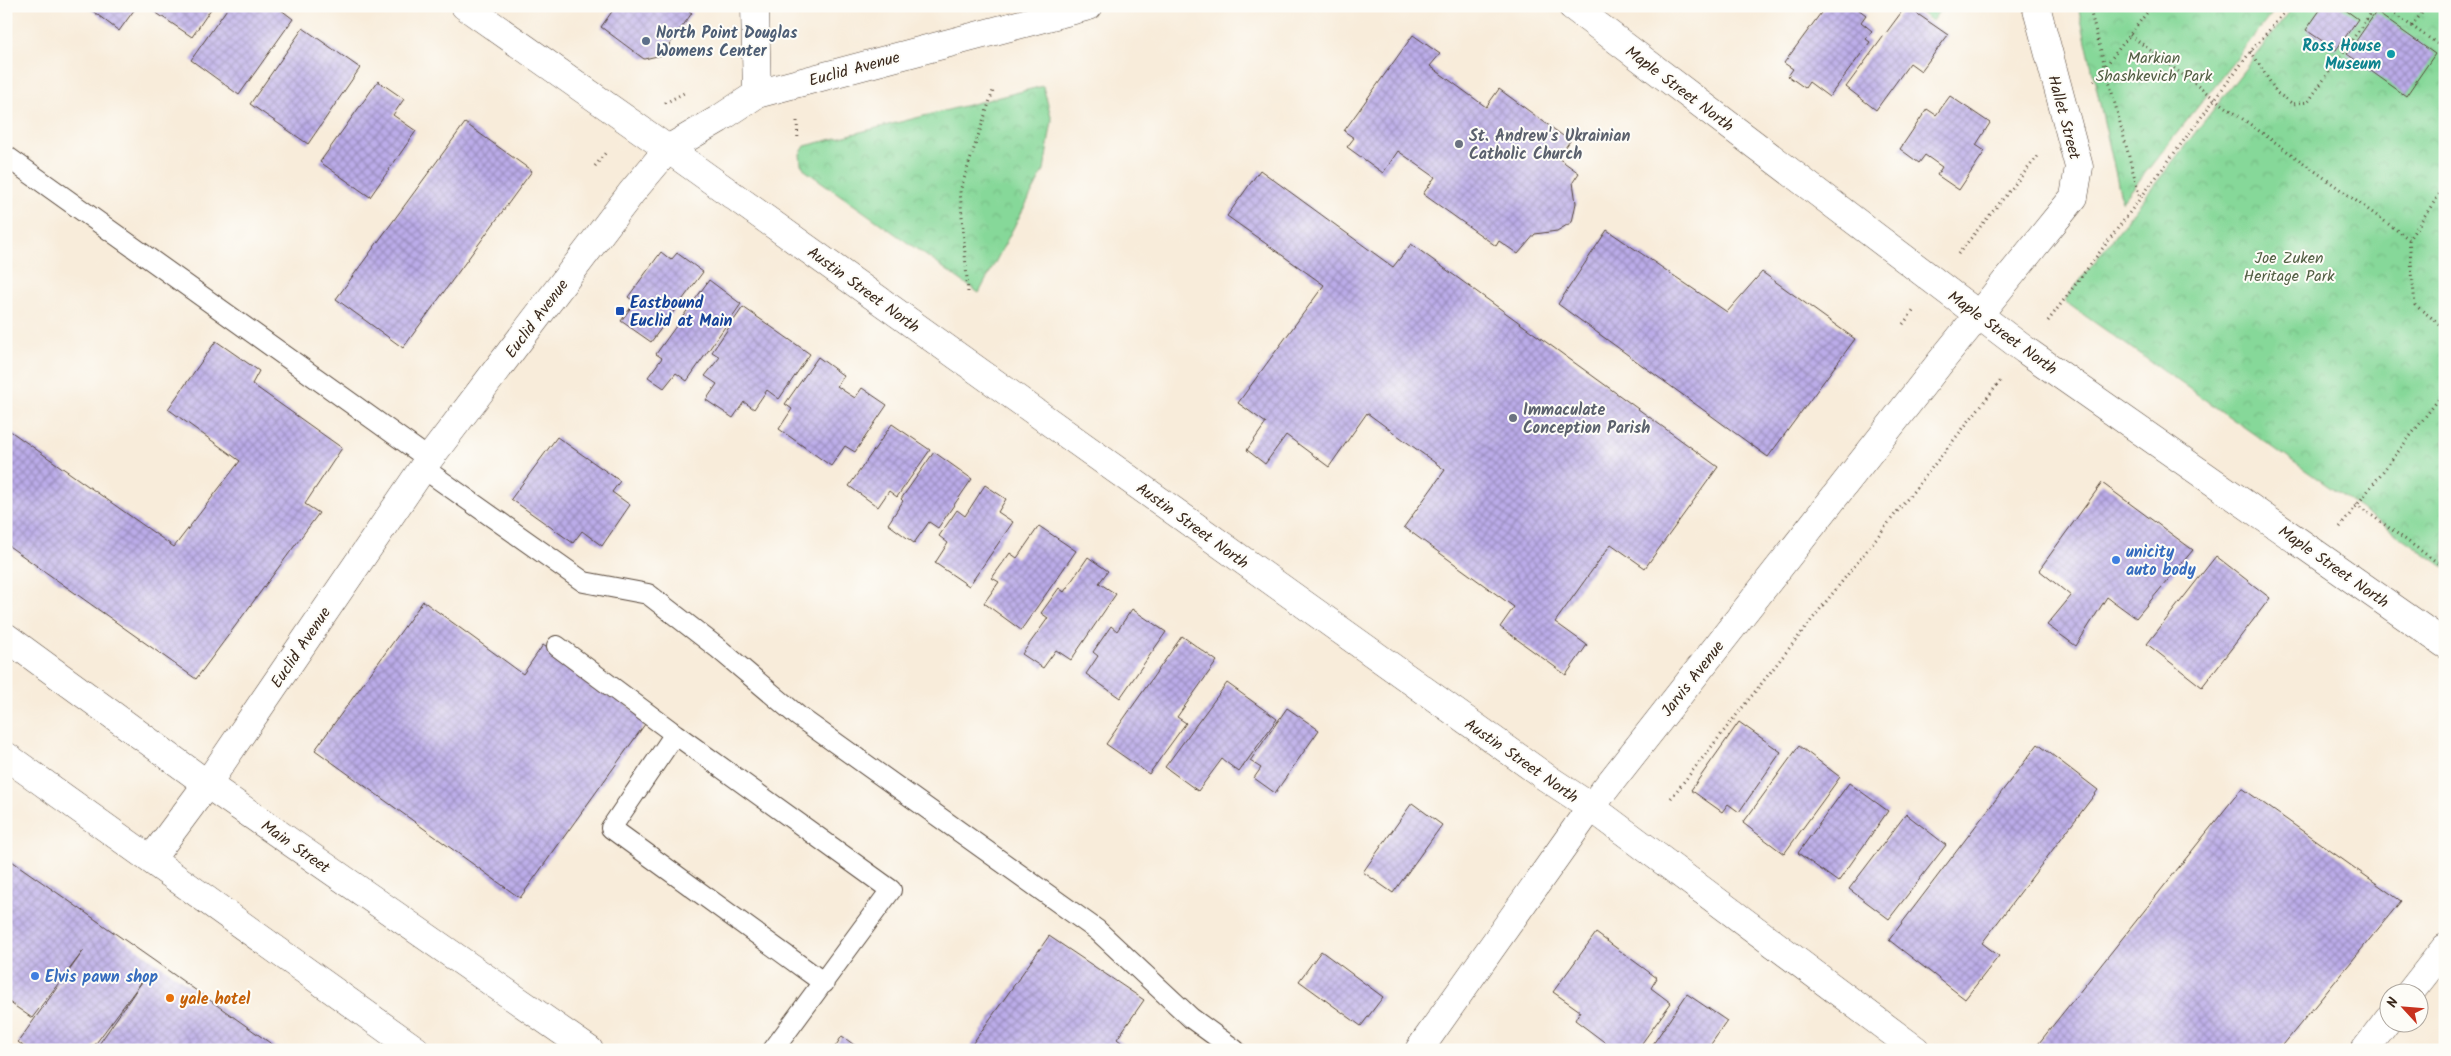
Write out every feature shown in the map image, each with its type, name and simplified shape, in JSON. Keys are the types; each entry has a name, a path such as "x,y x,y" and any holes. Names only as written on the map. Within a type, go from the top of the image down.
{"street":[{"name":"Austin Street North","path":"465,6 1547,778 1591,807 1916,1050"},
{"path":"755,6 756,94"},
{"name":"Euclid Avenue","path":"152,858 208,784 426,464 632,192 668,149 719,119 756,94 1089,6"},
{"name":"Maple Street North","path":"1572,6 2025,350 2445,644"},
{"name":"Hallet Street","path":"1978,315 2074,197 2079,167 2036,6"},
{"name":"Jarvis Avenue","path":"1419,1050 1591,807 1978,315"},
{"name":"Main Street","path":"6,637 208,784 584,1048"},
{"path":"6,756 152,858 416,1050"},
{"path":"2417,984 2445,948"},
{"path":"2365,1050 2378,1033"}],"lane":[{"path":"6,156 584,582 648,594 719,649 798,716 1097,930 1190,1018 1235,1050"},
{"path":"556,646 891,890 773,1050"},
{"path":"675,734 611,828 824,983"}],"path":[{"path":"2089,6 2140,198"},
{"path":"1903,324 2066,120 2152,6"},
{"path":"1671,798 2025,350 2251,52 2290,6"},
{"path":"2251,52 2277,93 2293,104 2308,102 2376,6"},
{"path":"2383,6 2442,47"},
{"path":"2412,26 2427,6"},
{"path":"2130,35 2409,239"},
{"path":"968,292 960,191 993,91"},
{"path":"2445,186 2409,239 2415,306 2445,328"},
{"path":"2319,556 2356,504 2445,392"},
{"path":"2356,504 2445,568"}],"green space":[{"path":"1912,6 1943,6 1932,21"},
{"name":"Markian Shashkevich Park","path":"2078,6 2278,6 2122,202"},
{"name":"Joe Zuken Heritage Park","path":"2294,6 2445,6 2445,568 2064,301"},
{"path":"1043,86 1052,120 1044,170 979,293 806,171 801,164 800,154 805,146"}],"building":[{"path":"86,6 137,6 119,31"},
{"path":"155,6 213,6 192,37 152,10"},
{"path":"229,6 276,6 293,19 239,95 191,60"},
{"name":"North Point Douglas Womens Center","path":"616,6 682,6 692,13 662,55 644,59 601,27"},
{"path":"1826,6 1854,6 1866,15 1861,22 1872,31 1866,39 1870,42 1829,97 1809,82 1805,88 1788,76 1793,69 1784,63"},
{"path":"1906,6 1948,35 1921,71 1910,63 1876,110 1846,87"},
{"path":"2323,6 2340,6 2358,19 2336,50 2306,30"},
{"name":"Ross House Museum","path":"2376,12 2435,54 2406,96 2347,54"},
{"path":"303,28 360,68 308,144 250,104"},
{"name":"St. Andrew's Ukrainian Catholic Church","path":"1413,35 1440,54 1430,66 1486,107 1499,89 1570,141 1558,158 1579,173 1573,182 1576,203 1572,222 1557,231 1535,234 1518,254 1499,241 1496,246 1423,194 1435,177 1398,151 1383,173 1347,147 1354,138 1344,131"},
{"path":"378,81 404,99 393,115 416,131 370,197 320,162"},
{"path":"1950,96 1990,123 1976,145 1985,151 1959,190 1937,175 1942,167 1925,155 1919,163 1900,149 1927,109 1936,115"},
{"path":"465,123 532,171 403,348 336,299"},
{"name":"Immaculate Conception Parish","path":"1260,170 1393,267 1411,244 1718,467 1645,568 1611,544 1555,622 1587,645 1566,675 1500,627 1514,607 1404,527 1445,470 1367,413 1329,467 1286,435 1265,464 1247,450 1266,423 1238,403 1324,285 1227,216"},
{"path":"1607,230 1727,312 1762,272 1855,339 1768,457 1558,304"},
{"path":"661,252 671,260 677,253 703,272 651,342 621,321 635,302 628,297"},
{"path":"709,280 741,304 687,381 676,373 664,388 648,377 662,358 656,354"},
{"path":"743,307 810,354 779,399 767,390 754,409 744,402 733,418 706,400 717,384 705,376 720,357 712,352"},
{"path":"216,341 259,371 252,384 342,448 305,504 319,513 196,679 6,544 6,428 174,547 240,461 168,409"},
{"path":"818,357 844,376 837,386 844,391 855,398 862,388 887,405 855,452 845,446 831,466 779,429 792,409 785,404"},
{"path":"892,424 930,450 897,497 889,491 878,507 849,486"},
{"path":"557,437 620,481 612,492 630,505 602,546 582,531 573,543 511,499"},
{"path":"934,452 972,479 938,528 929,522 914,543 888,524 903,501 901,499"},
{"name":"unicity auto body","path":"2102,483 2193,550 2136,618 2107,597 2076,646 2047,625 2071,596 2039,570"},
{"path":"985,485 1006,499 998,512 1013,522 969,586 935,563 948,543 939,536 957,510 965,516"},
{"path":"1039,526 1076,551 1021,630 984,603 999,582 992,578 1010,553 1017,558"},
{"path":"2216,556 2270,598 2202,687 2147,644"},
{"path":"1088,557 1108,571 1099,583 1116,594 1071,660 1056,650 1043,668 1022,654 1048,618 1041,613 1059,588 1064,592"},
{"path":"423,601 523,674 543,645 648,720 520,898 315,750"},
{"path":"1132,609 1166,632 1120,698 1086,674 1098,656 1093,652 1111,626 1117,631"},
{"path":"1182,636 1217,661 1177,717 1186,723 1149,774 1106,744"},
{"path":"1227,683 1277,719 1239,772 1222,759 1198,791 1165,767"},
{"path":"1287,708 1319,730 1275,793 1254,778 1261,768 1250,761"},
{"path":"1739,722 1781,752 1739,812 1728,804 1722,812 1691,790"},
{"path":"2038,744 2098,790 1982,943 1999,956 1965,999 1889,940"},
{"path":"1799,746 1840,777 1784,854 1743,823"},
{"path":"1849,783 1888,811 1838,882 1798,853"},
{"path":"2242,788 2401,901 2279,1050 2035,1048"},
{"path":"1412,803 1442,825 1393,893 1363,872"},
{"path":"1906,814 1946,845 1889,919 1849,889"},
{"path":"6,857 280,1050 95,1050 146,976 91,1050 28,1050 18,1042 84,950 32,1018 6,1000"},
{"path":"1596,933 1657,978 1651,988 1671,1003 1637,1050 1615,1050 1575,1020 1580,1011 1553,992"},
{"path":"1049,936 1144,1000 1117,1039 1131,1050 968,1050"},
{"path":"1321,951 1383,997 1361,1026 1299,981"},
{"path":"1687,994 1727,1021 1707,1050 1649,1050"},
{"path":"842,1036 861,1050 833,1050"}],"place":[{"name":"North Point Douglas Womens Center","path":"646,41"},
{"name":"Ross House Museum","path":"2391,54"},
{"name":"St. Andrew's Ukrainian Catholic Church","path":"1459,144"},
{"name":"Eastbound Euclid at Main","path":"620,311"},
{"name":"Immaculate Conception Parish","path":"1513,418"},
{"name":"unicity auto body","path":"2116,560"},
{"name":"Elvis pawn shop","path":"35,976"},
{"name":"yale hotel","path":"170,998"}]}
